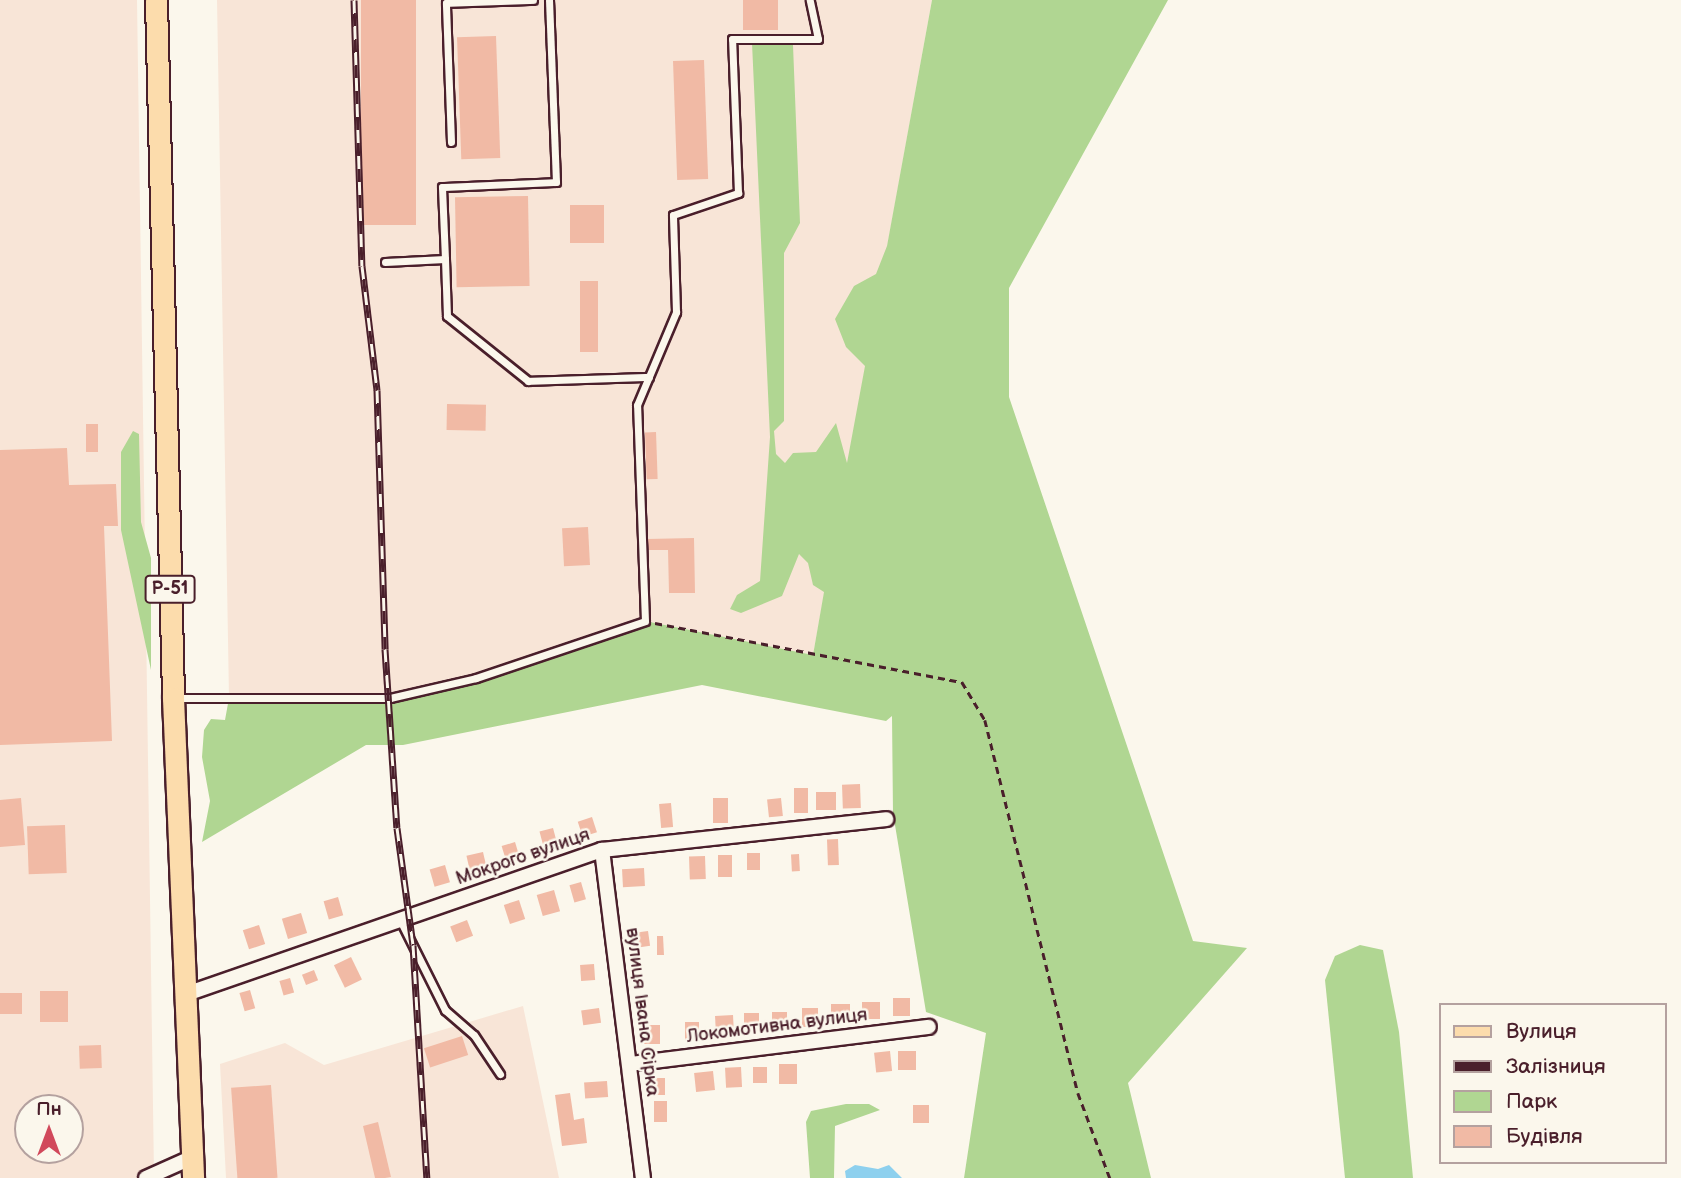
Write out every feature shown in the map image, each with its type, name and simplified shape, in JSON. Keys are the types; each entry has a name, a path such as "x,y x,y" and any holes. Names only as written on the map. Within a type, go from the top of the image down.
{"main road":[{"name":"Р-51","path":"156,0 173,698 192,1168"}],"street":[{"name":"Мокрого вулиця","path":"186,994 602,850 886,818"},
{"name":"вулиця Івана Сірка","path":"602,850 643,1178"},
{"name":"Локомотивна вулиця","path":"630,1063 929,1027"},
{"path":"146,1178 192,1168"}],"lane":[{"path":"451,142 446,4 533,0"},
{"path":"549,0 556,182 442,187 447,316 528,381 649,377"},
{"path":"173,698 390,698 476,678 645,621 637,405 676,313 673,215 738,193 732,39 818,39 810,0"},
{"path":"385,262 445,259"},
{"path":"400,920 445,1010 474,1035 500,1074"}],"path":[{"path":"645,621 962,682 985,720 1078,1093 1110,1178"}],"shaded area":[{"path":"0,0 137,0 154,1175 146,1178 0,1178"},
{"path":"217,0 932,0 813,655 645,621 476,678 390,698 229,698"},
{"path":"523,1006 559,1178 226,1178 220,1064 285,1043 324,1065"}],"green space":[{"path":"932,0 1168,0 1009,288 1009,397 1193,941 1247,948 1128,1083 1151,1178 964,1178 986,1033 926,1012 893,813 892,716 886,721 702,685 403,745 366,745 202,842 210,801 202,757 204,730 211,719 225,720 229,698 390,698 476,678 645,621 813,655 824,592 813,585 808,563 799,554 782,596 741,613 730,609 737,595 760,581 770,437 752,43 793,45 800,223 784,253 784,421 774,431 776,454 785,463 793,453 816,452 836,423 847,463 865,366 846,347 835,319 854,286 876,274 887,246"},
{"path":"133,431 139,434 141,522 151,558 151,670 121,530 121,452"},
{"path":"1360,945 1383,950 1399,1032 1413,1178 1345,1178 1325,980 1335,956"},
{"path":"846,1104 869,1104 880,1110 835,1126 834,1178 810,1178 806,1122 811,1111"}],"water":[{"path":"855,1165 878,1169 889,1165 902,1178 846,1178 845,1171"}],"building":[{"path":"361,0 416,0 416,225 361,225"},
{"path":"743,0 778,0 778,30 743,30"},
{"path":"496,36 500,158 461,159 457,37"},
{"path":"704,60 708,179 677,180 673,61"},
{"path":"528,196 530,286 457,287 455,197"},
{"path":"570,205 604,205 604,243 570,243"},
{"path":"580,281 598,281 598,352 580,352"},
{"path":"447,404 486,405 486,431 447,430"},
{"path":"86,424 98,424 98,452 86,452"},
{"path":"645,432 656,432 658,479 647,479"},
{"path":"67,448 69,485 116,484 118,526 104,526 112,741 0,745 0,450"},
{"path":"588,527 590,565 564,566 562,528"},
{"path":"694,538 695,593 669,593 668,550 647,550 647,539"},
{"path":"860,784 861,808 843,809 842,785"},
{"path":"794,788 808,788 808,813 794,813"},
{"path":"816,792 836,792 836,810 816,810"},
{"path":"21,798 25,845 0,847 0,800"},
{"path":"713,798 728,798 728,823 713,823"},
{"path":"781,798 783,816 769,817 767,799"},
{"path":"671,803 673,827 661,828 659,804"},
{"path":"592,817 597,832 583,837 578,822"},
{"path":"65,825 67,873 29,874 27,826"},
{"path":"553,828 557,843 544,847 539,832"},
{"path":"827,839 838,839 839,865 828,865"},
{"path":"515,842 520,858 507,862 502,846"},
{"path":"483,852 487,870 470,873 466,856"},
{"path":"747,853 760,853 760,870 747,870"},
{"path":"791,854 799,854 800,871 792,871"},
{"path":"718,855 732,855 732,877 718,877"},
{"path":"705,856 706,879 690,880 689,857"},
{"path":"445,865 450,882 435,887 430,869"},
{"path":"644,868 645,886 623,887 622,869"},
{"path":"581,882 586,899 574,903 569,885"},
{"path":"554,890 560,911 543,916 537,895"},
{"path":"338,897 343,915 329,919 324,901"},
{"path":"519,900 525,919 510,924 504,905"},
{"path":"301,913 307,933 288,939 282,919"},
{"path":"467,920 473,936 456,942 450,926"},
{"path":"259,925 265,944 249,949 243,930"},
{"path":"648,931 650,946 633,948 631,933"},
{"path":"657,936 663,936 664,955 657,955"},
{"path":"351,957 362,979 345,988 334,965"},
{"path":"594,964 595,980 581,981 580,965"},
{"path":"314,970 318,980 306,985 302,975"},
{"path":"290,978 294,992 284,995 279,981"},
{"path":"250,990 255,1008 245,1011 239,993"},
{"path":"40,991 68,991 68,1022 40,1022"},
{"path":"0,993 22,993 22,1014 0,1014"},
{"path":"893,998 910,998 910,1016 893,1016"},
{"path":"862,1002 880,1002 880,1019 862,1019"},
{"path":"831,1004 850,1004 850,1023 831,1023"},
{"path":"599,1008 601,1023 583,1025 581,1011"},
{"path":"802,1008 818,1008 818,1027 802,1027"},
{"path":"772,1012 787,1012 787,1031 772,1031"},
{"path":"744,1013 759,1013 759,1031 744,1031"},
{"path":"733,1015 734,1035 716,1036 715,1016"},
{"path":"685,1022 699,1022 699,1041 685,1041"},
{"path":"644,1025 660,1025 660,1044 644,1044"},
{"path":"462,1036 468,1055 430,1067 424,1048"},
{"path":"101,1045 102,1068 80,1069 79,1046"},
{"path":"890,1051 892,1071 876,1073 874,1053"},
{"path":"898,1051 916,1051 916,1070 898,1070"},
{"path":"779,1064 797,1064 797,1084 779,1084"},
{"path":"741,1067 742,1087 726,1088 725,1068"},
{"path":"753,1067 767,1067 767,1083 753,1083"},
{"path":"713,1071 715,1090 696,1092 694,1073"},
{"path":"653,1078 665,1078 665,1095 653,1095"},
{"path":"607,1081 608,1097 585,1099 584,1083"},
{"path":"271,1085 277,1178 237,1178 231,1088"},
{"path":"570,1093 574,1120 584,1118 587,1143 562,1146 555,1095"},
{"path":"654,1101 667,1101 667,1122 654,1122"},
{"path":"913,1105 929,1105 929,1123 913,1123"},
{"path":"378,1122 391,1177 375,1178 363,1126"}],"railway":[{"path":"354,0 362,266 377,390 385,649 397,828 413,945 427,1178"}]}
